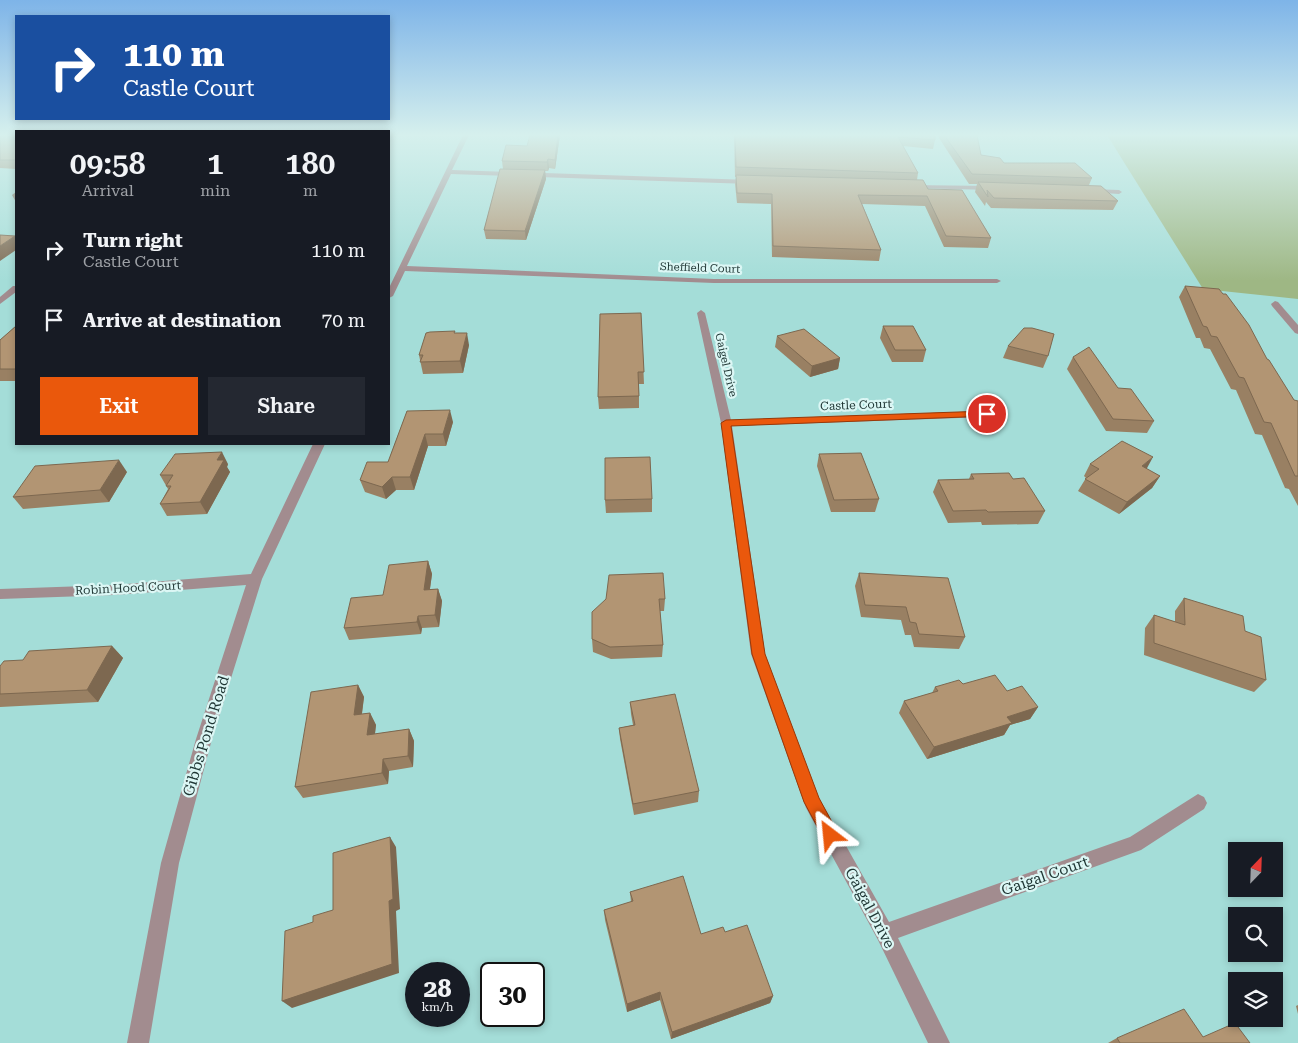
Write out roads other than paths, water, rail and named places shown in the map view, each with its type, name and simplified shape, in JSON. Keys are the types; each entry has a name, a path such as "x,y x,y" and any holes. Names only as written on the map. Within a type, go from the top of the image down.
{"street":[{"path":"390,294 442,184"},
{"path":"902,186 1000,189"},
{"path":"1079,191 1119,192"},
{"name":"Sheffield Court","path":"402,268 714,281 997,282"},
{"path":"0,301 15,289"},
{"path":"1275,304 1298,332"},
{"name":"Gaigel Drive","path":"702,313 726,423"},
{"name":"Castle Court","path":"726,423 987,414"},
{"name":"Gaigal Drive","path":"726,423 758,654 812,802 885,933 939,1043"},
{"name":"Gibbs Pond Road","path":"138,1043 170,863 204,739 255,579 319,445"},
{"name":"Robin Hood Court","path":"0,594 114,590 255,579"},
{"name":"Gaigal Court","path":"885,933 1134,844 1198,803"}]}
